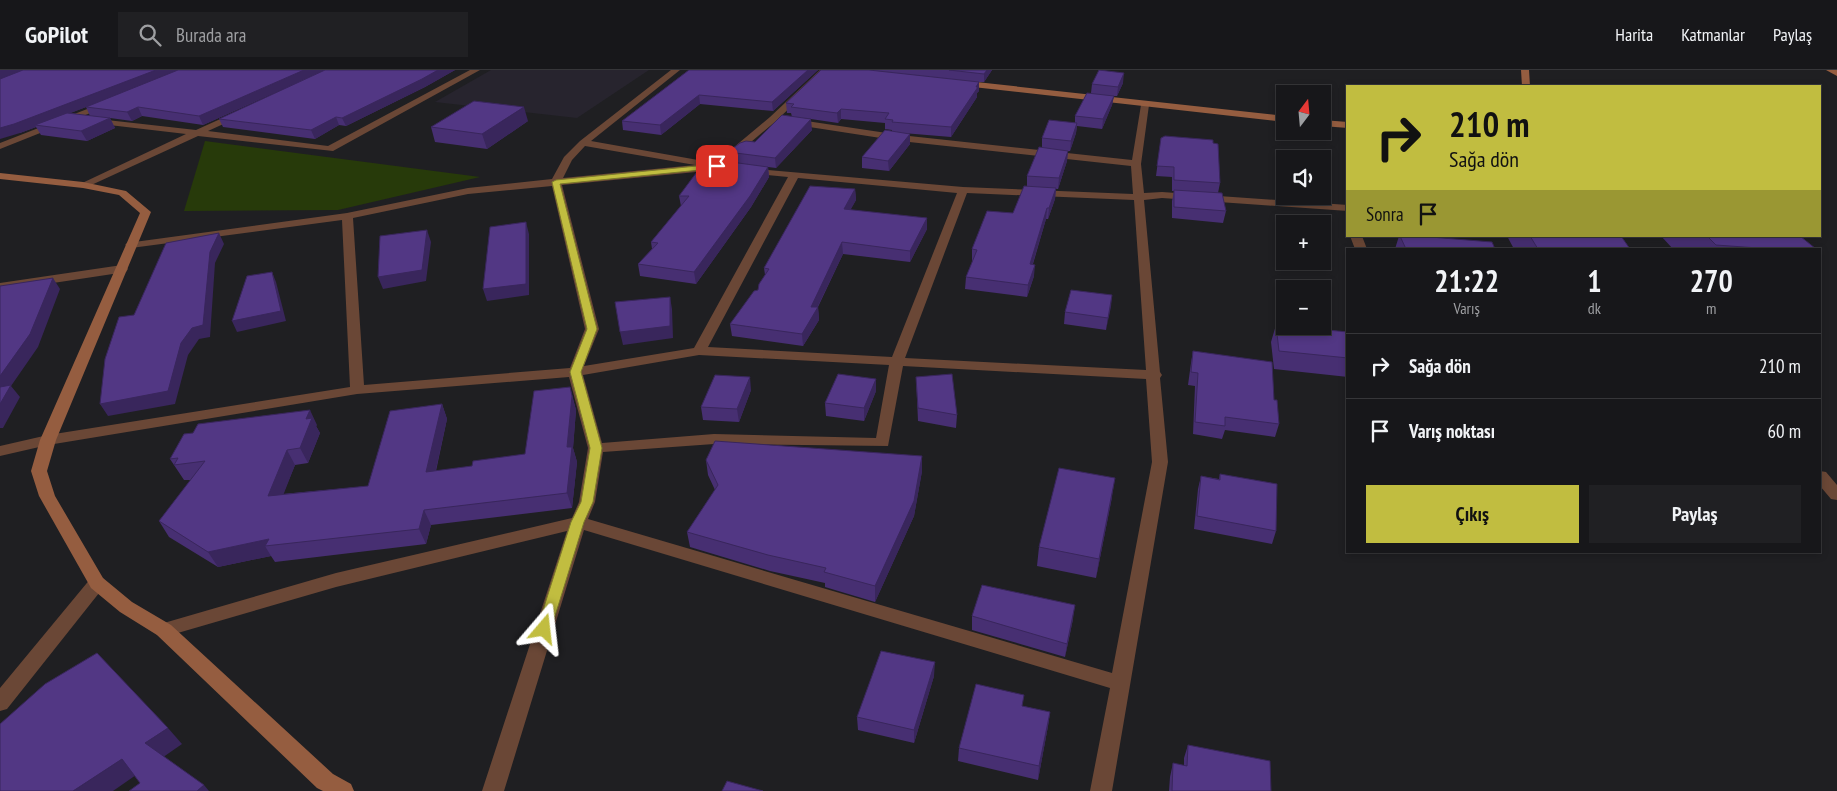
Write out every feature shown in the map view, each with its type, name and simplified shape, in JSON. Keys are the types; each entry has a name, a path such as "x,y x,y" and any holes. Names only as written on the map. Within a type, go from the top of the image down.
{"street":[{"path":"72,118 330,149 476,70"},
{"path":"493,791 578,522 587,502 596,448 575,372 592,329 556,182 568,159 583,143 676,70"},
{"path":"131,245 347,216 468,191 717,166 830,70"},
{"path":"1525,70 1526,85"},
{"path":"1830,70 1837,72"},
{"path":"952,82 1276,118"},
{"path":"0,146 109,103"},
{"path":"1101,791 1160,462 1136,164 1145,105"},
{"path":"83,185 249,109"},
{"path":"773,119 900,138 1136,164"},
{"path":"1331,124 1346,126"},
{"path":"583,143 717,166 794,176 963,190 1139,197 1162,195 1346,208"},
{"path":"0,176 83,185 122,193 146,212 48,440 39,471 47,496 98,583 126,607 164,630 325,781 343,791"},
{"path":"699,351 794,176"},
{"path":"596,448 714,439 883,443 897,361 963,190"},
{"path":"347,216 357,390"},
{"path":"0,287 122,269"},
{"path":"0,452 48,440 357,390 575,372 699,351 1154,375"},
{"path":"1821,477 1837,495"},
{"path":"164,630 336,580 578,522 1120,683"},
{"path":"0,703 98,583"}],"shaded area":[{"path":"491,70 649,70 577,118 435,102"}],"green space":[{"path":"205,141 480,177 338,210 184,211"}],"building":[{"path":"23,70 156,70 0,128 0,79"},
{"path":"178,70 304,70 199,116 138,107 127,112 86,107"},
{"path":"325,70 438,70 342,118 336,117 311,130 219,119"},
{"path":"689,70 808,70 772,102 699,95 660,125 622,121"},
{"path":"821,70 869,70 979,82 976,87 978,87 951,127 892,122 893,120 885,119 889,113 841,109 837,113 791,107 794,104 786,103"},
{"path":"949,70 987,70 984,74"},
{"path":"1099,70 1124,73 1118,87 1092,84"},
{"path":"1087,93 1114,96 1103,119 1075,116"},
{"path":"474,101 524,107 482,134 431,127"},
{"path":"67,113 110,118 81,131 35,125"},
{"path":"782,115 811,119 775,158 728,152 740,143 746,141 755,142"},
{"path":"1049,120 1077,123 1071,141 1042,138"},
{"path":"885,130 910,134 888,161 862,157"},
{"path":"1165,136 1213,140 1213,143 1218,144 1220,183 1174,180 1174,167 1157,166 1161,138"},
{"path":"1039,147 1068,151 1059,178 1027,176"},
{"path":"716,160 768,167 750,196 694,272 638,264 658,243 651,242 689,196 679,196 705,161"},
{"path":"810,186 855,189 844,209 927,218 910,251 842,242 811,307 818,307 802,334 730,324 754,291 758,290 759,284 769,269 764,268"},
{"path":"1024,186 1056,188 1049,208 1047,208 1030,264 1035,265 1028,285 966,277 977,250 972,249 987,211 1013,213"},
{"path":"1174,190 1222,193 1226,211 1174,207"},
{"path":"526,222 526,284 483,289 490,227"},
{"path":"427,230 422,270 378,277 380,236"},
{"path":"219,233 210,252 203,325 192,328 181,343 168,391 100,404 105,359 119,317 134,315 166,243"},
{"path":"1400,237 1430,237 1492,242 1495,248 1406,248"},
{"path":"1531,237 1622,237 1629,248 1537,248"},
{"path":"1708,237 1801,237 1815,248 1758,248 1716,245"},
{"path":"272,272 281,311 232,321 247,276"},
{"path":"53,278 30,334 0,376 0,286"},
{"path":"1071,290 1112,295 1108,318 1065,312"},
{"path":"670,297 670,326 620,332 615,302"},
{"path":"1331,330 1346,332 1346,358 1279,351 1277,335 1331,335"},
{"path":"1193,351 1272,362 1274,400 1277,400 1279,424 1225,417 1225,426 1195,422 1198,373 1191,372"},
{"path":"838,374 876,379 864,408 825,403"},
{"path":"952,374 957,415 918,408 916,377"},
{"path":"715,375 750,377 737,409 701,407"},
{"path":"11,385 0,404 0,387"},
{"path":"570,387 572,396 567,447 572,447 567,493 424,510 419,529 265,546 269,539 208,552 159,521 205,461 174,465 178,458 170,459 184,434 193,433 198,424 310,410 306,419 312,418 300,448 287,450 268,496 368,486 390,411 442,404 426,472 472,466 473,461 525,454 534,391"},
{"path":"715,441 922,456 914,501 875,586 824,572 826,568 768,555 687,532 718,485 706,460"},
{"path":"1059,468 1115,478 1099,559 1039,547"},
{"path":"1220,474 1277,484 1276,531 1197,516 1201,476 1220,480"},
{"path":"982,585 1075,605 1067,644 972,616"},
{"path":"881,651 935,662 914,730 857,717"},
{"path":"97,653 168,728 145,743 204,785 197,791 129,791 140,783 122,759 73,791 0,791 0,724 45,684"},
{"path":"976,684 1024,695 1022,706 1050,712 1039,766 959,748"},
{"path":"1188,745 1270,761 1271,791 1172,791 1173,763 1187,766"},
{"path":"727,781 763,791 722,791"}],"route":[{"path":"544,629 578,522 587,502 596,448 575,372 592,329 556,182 717,166"}]}
